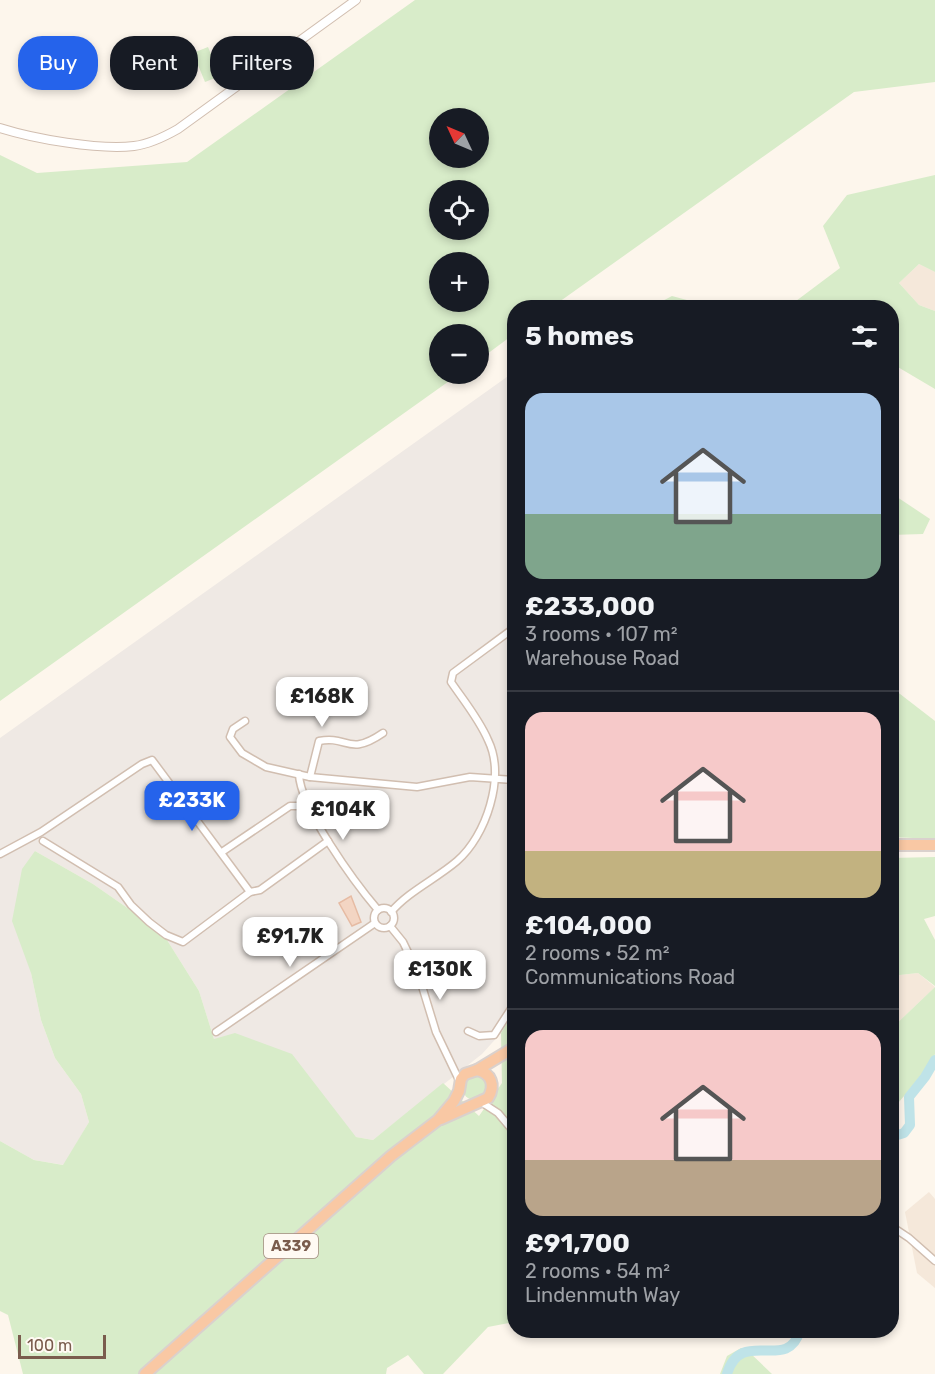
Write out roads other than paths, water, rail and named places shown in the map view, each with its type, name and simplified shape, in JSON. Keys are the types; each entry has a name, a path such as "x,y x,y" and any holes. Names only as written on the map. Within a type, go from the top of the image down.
{"highway":[{"path":"899,845 935,845"},
{"path":"472,1071 484,1072 490,1078 492,1089 490,1094 478,1103 466,1100 460,1086 472,1071 507,1051"},
{"path":"490,1078 500,1060 507,1053"},
{"name":"A339","path":"146,1374 391,1156 438,1120 451,1106 460,1086"},
{"name":"A339","path":"438,1120 478,1103"}],"street":[{"path":"0,128 98,145 135,146 151,142 186,124 356,0"},
{"path":"391,912 454,864 473,843 487,817 494,777 492,750 488,739 451,682 453,673 507,633"},
{"path":"246,721 233,729 230,737 233,745 242,753 266,767 310,777 417,787 470,777 507,779"},
{"path":"310,777 319,741 355,746 365,744 383,733"},
{"path":"0,854 41,832 142,764 152,760 250,892"},
{"path":"298,774 300,786 328,841 378,910"},
{"path":"222,852 290,806 309,806"},
{"path":"44,841 118,887 136,910 177,941 183,942 250,892 260,890 328,841"},
{"path":"375,924 374,915 378,910 383,908 391,912"},
{"path":"390,926 393,921 391,912"},
{"path":"375,924 381,927 390,926"},
{"path":"216,1032 359,932 375,924"},
{"path":"390,926 403,942 418,973 436,1032 460,1086"},
{"path":"468,1031 479,1036 494,1035 507,1015"},
{"path":"450,1060 472,1071"},
{"path":"490,1094 498,1113 507,1124"},
{"path":"478,1103 498,1113"},
{"path":"899,1231 935,1261"}],"waterway":[{"path":"899,1135 904,1133 910,1125 909,1097 935,1060"},
{"path":"727,1374 734,1360 743,1353 786,1349 796,1338"}]}
